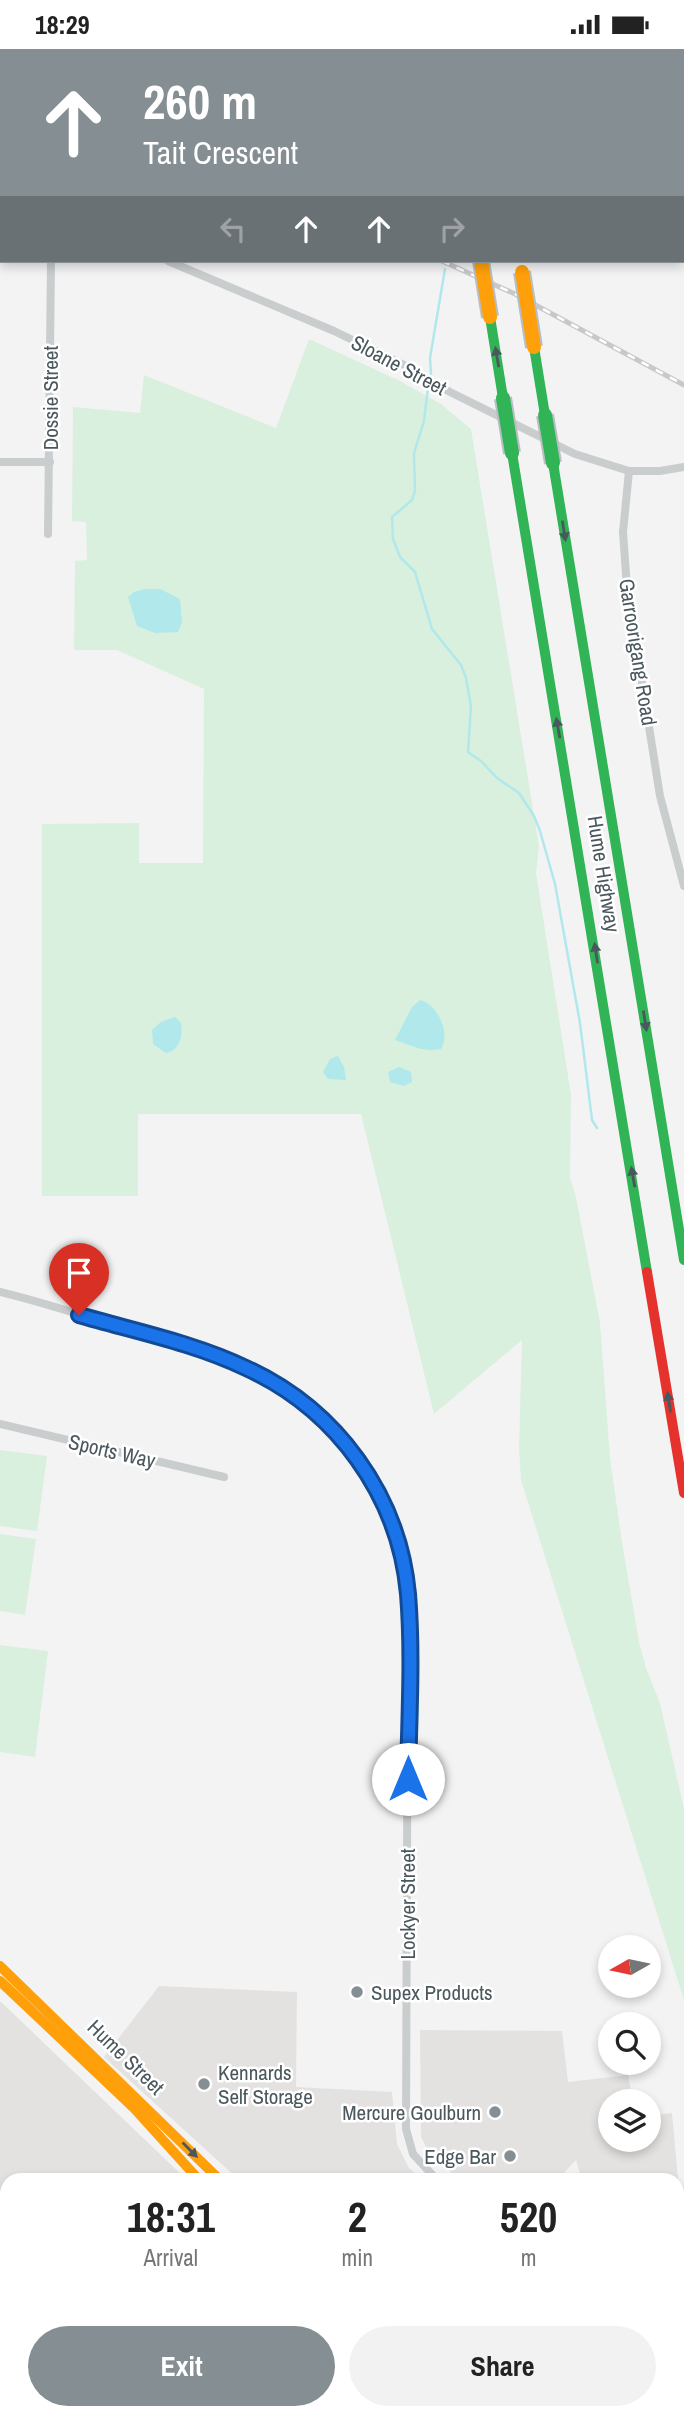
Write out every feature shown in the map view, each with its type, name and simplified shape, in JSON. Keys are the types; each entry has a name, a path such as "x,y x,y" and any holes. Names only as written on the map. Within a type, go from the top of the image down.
{"main road":[{"name":"Hume Highway","path":"481,263 684,1493"},
{"name":"Hume Highway","path":"522,266 684,1260"},
{"name":"Hume Street","path":"0,1966 213,2173"},
{"name":"Hume Street","path":"0,1981 133,2107 193,2173"}],"street":[{"name":"Dossie Street","path":"48,534 51,263"},
{"name":"Sloane Street","path":"173,263 334,331 575,454 629,471"},
{"path":"0,462 50,462"},
{"path":"629,471 660,471 684,467"},
{"name":"Garroorigang Road","path":"629,471 623,532 627,588 659,786 684,886"},
{"name":"Lockyer Street","path":"0,1292 204,1352 273,1381 307,1406 338,1434 377,1488 398,1538 408,1593 406,2129 413,2154 431,2173"},
{"name":"Sports Way","path":"0,1424 224,1477"}],"shaded area":[{"path":"159,1986 297,1992 296,2087 392,2092 397,2144 409,2168 415,2173 231,2173 104,2057"},
{"path":"0,2001 180,2173 0,2173"},
{"name":"Mercure Goulburn","path":"420,2030 562,2031 568,2082 628,2075 631,2089 598,2089 598,2152 661,2152 661,2114 672,2113 677,2173 580,2173 576,2160 564,2173 452,2173 429,2152 421,2137"}],"green space":[{"path":"309,339 400,381 441,404 471,429 539,846 536,873 571,1095 570,1178 600,1323 610,1458 622,1542 639,1642 660,1703 684,1809 684,2000 521,1480 519,1448 522,1340 434,1414 361,1114 138,1114 138,1196 42,1196 42,824 139,823 139,863 203,863 204,689 117,650 74,650 75,561 87,560 86,522 72,521 73,407 140,413 144,375 276,428"},
{"path":"0,1450 47,1456 37,1531 0,1526"},
{"path":"0,1534 36,1539 25,1615 0,1611"},
{"path":"0,1645 48,1651 35,1757 0,1752"}],"water":[{"path":"145,589 160,589 180,599 182,622 178,632 155,633 137,626 128,597"},
{"path":"420,1000 432,1007 441,1020 444,1043 441,1049 423,1049 395,1040 412,1007"},
{"path":"175,1017 181,1023 181,1037 175,1049 166,1053 153,1044 152,1030 161,1022"},
{"path":"338,1056 344,1067 346,1080 328,1079 323,1072 330,1059"},
{"path":"399,1067 411,1072 412,1082 404,1086 390,1082 388,1072"}],"waterway":[{"path":"431,374 430,358 445,269"},
{"path":"428,388 424,421 414,453 415,491 412,500 392,517 393,539 400,557 415,572 432,629 461,665 466,678 471,706 468,752 519,793 540,831 555,884 580,1023 592,1120 597,1128"}],"railway":[{"path":"446,263 515,294 684,385"}],"traffic: fast":[{"path":"490,317 503,398"},
{"path":"534,347 545,415"},
{"path":"503,398 512,453"},
{"path":"545,415 553,463"},
{"path":"512,453 647,1272"},
{"path":"553,463 684,1260"}],"traffic: slow":[{"path":"481,263 490,317"},
{"path":"522,272 534,347"},
{"path":"0,1966 213,2173"},
{"path":"0,1981 133,2107 193,2173"}],"traffic: jam":[{"path":"647,1272 684,1493"}],"place":[{"name":"Supex Products","path":"357,1992"},
{"name":"Kennards Self Storage","path":"204,2084"},
{"name":"Mercure Goulburn","path":"495,2112"},
{"name":"Edge Bar","path":"510,2156"}],"route":[{"path":"79,1315 204,1352 273,1381 323,1419 358,1459 377,1488 388,1512 398,1538 404,1566 409,1623 408,1779"}]}
